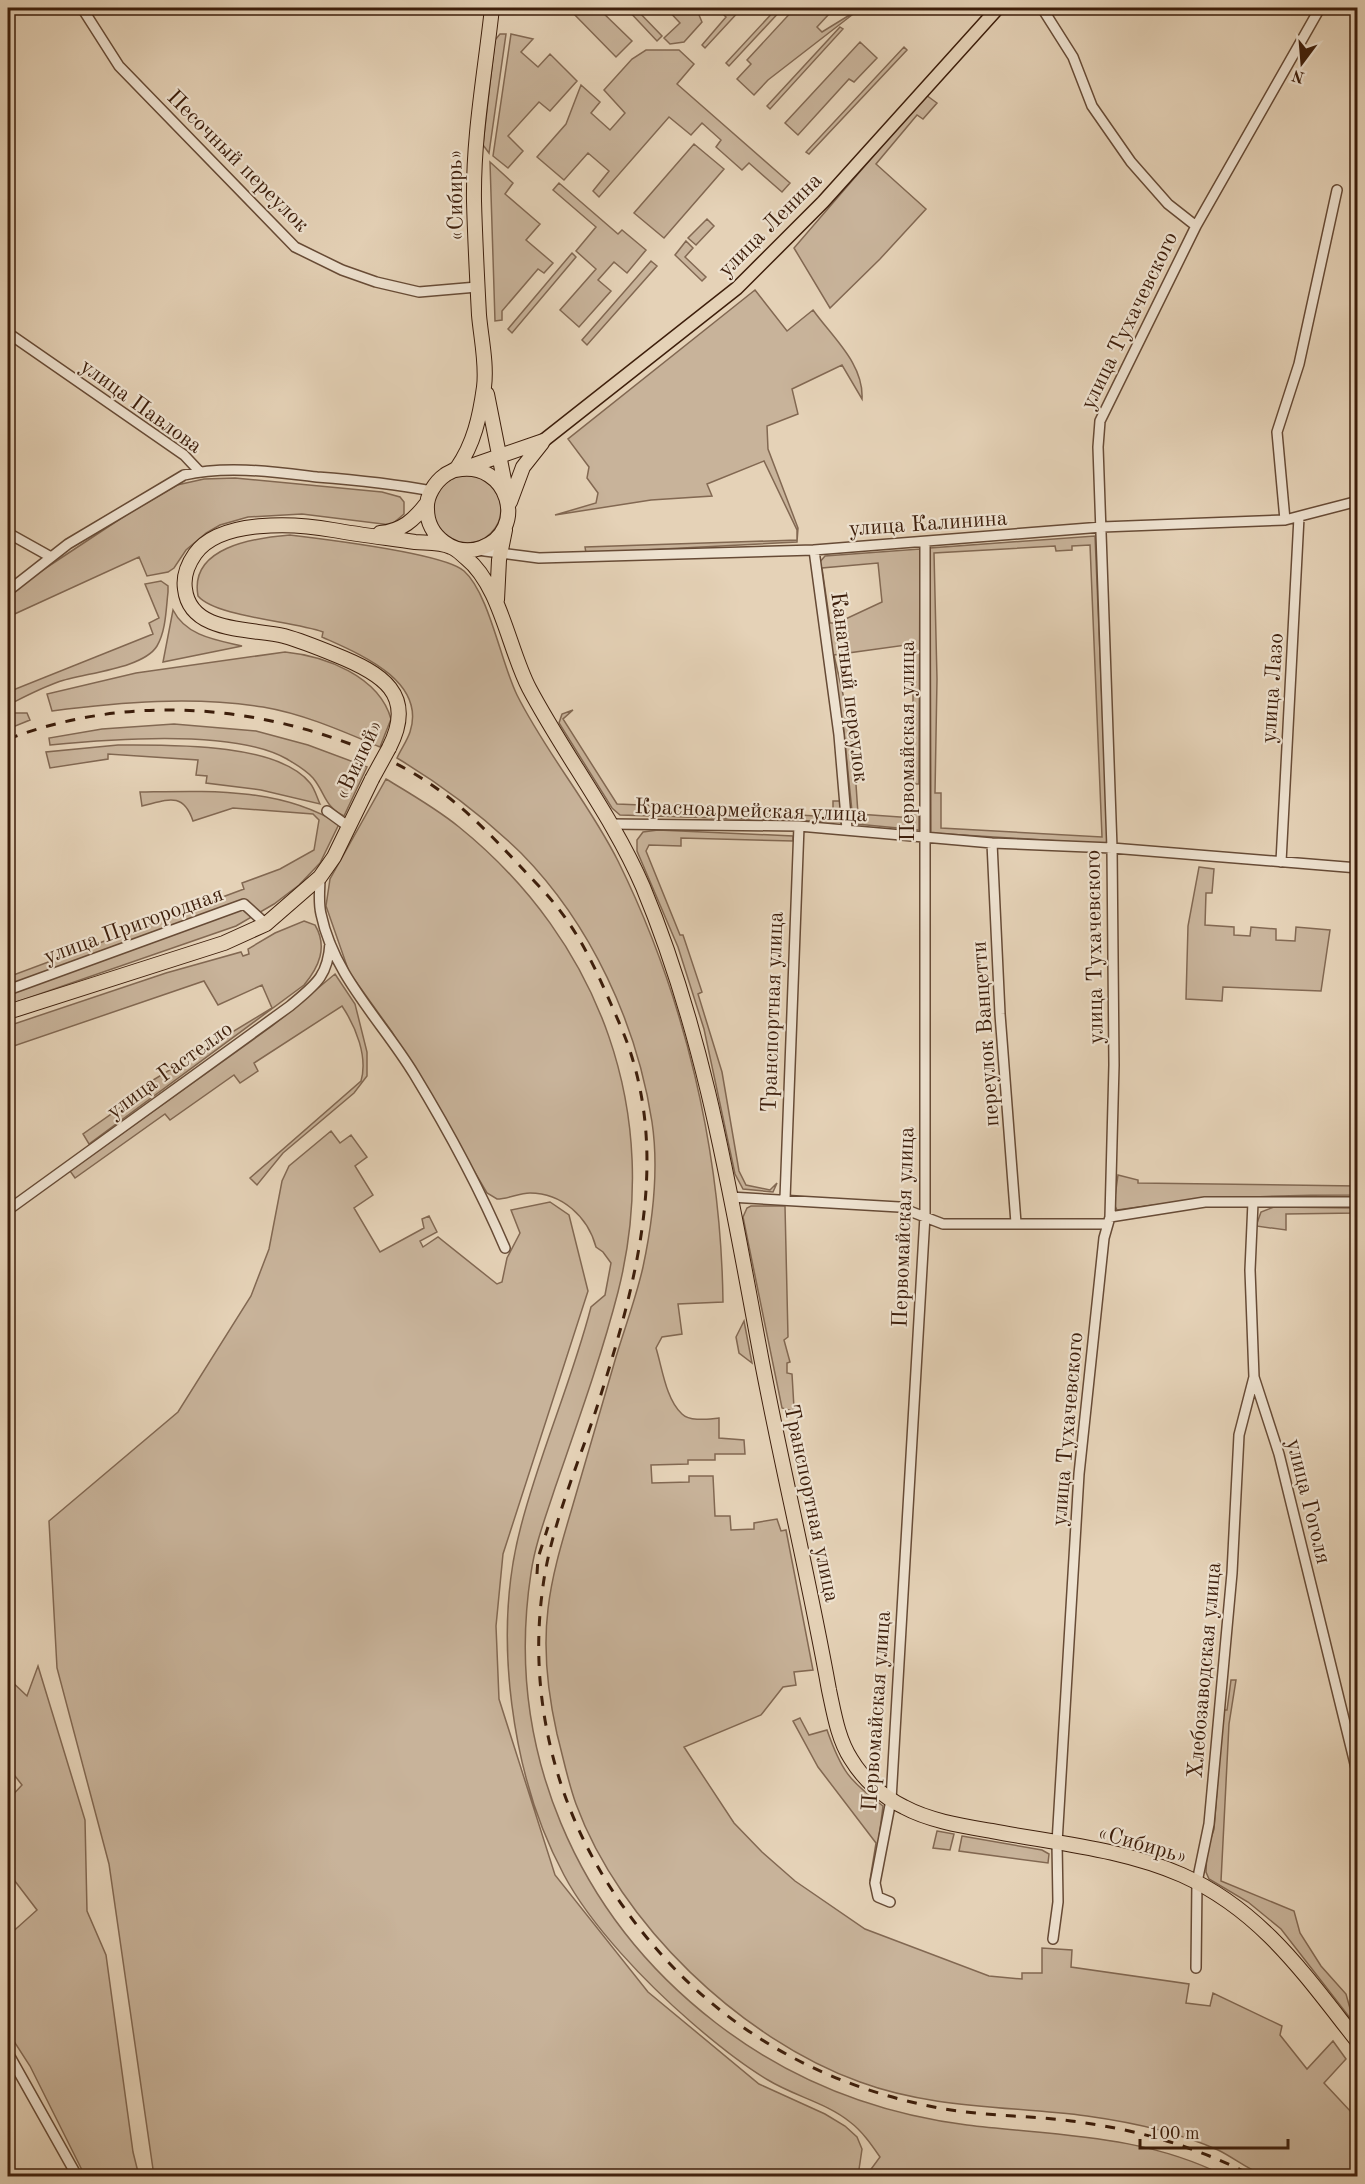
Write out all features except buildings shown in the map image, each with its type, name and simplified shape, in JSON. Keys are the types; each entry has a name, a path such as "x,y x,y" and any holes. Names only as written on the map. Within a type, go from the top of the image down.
{"highway":[{"name":"«Сибирь»","path":"484,383 477,287 475,138 492,8"},
{"path":"484,383 508,506"},
{"path":"460,469 474,433 484,383"},
{"path":"363,536 395,532 415,518 442,477 543,441"},
{"path":"497,608 500,553 508,506 520,472 543,441"},
{"path":"460,469 478,470 492,476 505,492 508,506"},
{"name":"Транспортная улица","path":"429,497 432,529 472,562 482,575 524,680 544,717 610,824 642,886 688,1010 717,1124 837,1724 851,1759 867,1780 891,1800"},
{"path":"363,536 472,550 494,540 507,521"},
{"name":"«Вилюй»","path":"8,1012 224,944 266,924 320,878 389,748 399,710 396,696 383,679 361,665 307,643 213,622 193,609 185,590 186,570 196,553 213,538 229,532 295,525 363,536"},
{"name":"«Сибирь»","path":"891,1800 911,1810 941,1820 1132,1858 1197,1882 1245,1912 1270,1933 1358,2042"}],"main road":[{"name":"улица Ленина","path":"543,441 737,288 823,202 998,8"}],"street":[{"name":"Песочный переулок","path":"82,8 119,66 295,247 342,270 408,290 419,292 477,287"},
{"path":"1042,8 1073,57 1092,106 1131,162 1168,204 1196,226"},
{"name":"улица Тухачевского","path":"1053,1939 1058,1902 1057,1843 1079,1474 1108,1220 1114,1113 1112,848 1098,447 1102,411 1196,226 1320,8"},
{"path":"1285,519 1277,432 1299,364 1337,190"},
{"name":"улица Павлова","path":"8,333 184,455 200,472 172,480 51,557 8,591"},
{"path":"200,472 271,472 399,485 429,497"},
{"name":"улица Калинина","path":"472,550 539,558 814,550 1102,527 1285,519 1358,501"},
{"name":"улица Лазо","path":"1281,862 1299,517"},
{"path":"8,533 51,557"},
{"name":"Первомайская улица","path":"890,1902 878,1897 875,1882 891,1800 925,1216 925,542"},
{"name":"Канатный переулок","path":"814,550 839,735 847,829"},
{"path":"327,811 349,827"},
{"name":"Красноармейская улица","path":"610,824 799,826 992,843 1112,848 1358,868"},
{"name":"Транспортная улица","path":"785,1199 799,826"},
{"name":"переулок Ванцетти","path":"992,843 1000,1014 1016,1223"},
{"path":"320,878 320,913 330,942 354,991 412,1071 443,1123 483,1198 505,1248"},
{"name":"улица Пригородная","path":"8,990 244,904 266,924"},
{"name":"улица Гастелло","path":"8,1210 290,1006 321,978 327,969 330,942"},
{"path":"730,1197 899,1207 943,1224 1108,1220 1183,1204 1358,1202"},
{"path":"1253,1202 1250,1270 1254,1377"},
{"name":"улица Гоголя","path":"1254,1377 1279,1454 1358,1776"},
{"name":"Хлебозаводская улица","path":"1196,1968 1197,1882 1209,1824 1233,1573 1239,1435 1254,1377"},
{"path":"8,2053 77,2176"}],"shaded area":[{"path":"574,8 598,8 632,41 616,57 571,11"},
{"path":"626,8 635,8 662,36 657,41"},
{"path":"666,8 696,8 702,22 684,42 670,44 664,38 680,23"},
{"path":"717,8 742,8 705,48 702,45 726,17"},
{"path":"777,8 783,8 729,66 726,63"},
{"path":"795,8 799,11 803,8 822,8 829,14 817,27 822,32 861,8 768,80 754,95 737,79 751,64 747,60"},
{"path":"840,27 843,29 770,109 767,106"},
{"path":"500,34 506,34 489,153 483,145 495,40"},
{"path":"511,34 533,39 521,52 538,67 550,54 577,81 550,111 539,102 508,136 523,151 508,168 493,156"},
{"path":"860,42 877,58 854,82 849,79 798,135 785,123"},
{"path":"904,47 907,50 809,154 806,152"},
{"path":"646,50 679,50 694,64 677,84 790,183 782,192 749,163 742,170 716,147 721,140 702,123 691,135 669,117 599,197 593,191 609,171 588,153 564,180 537,157 566,124 581,85 600,102 591,113 610,130 625,113 604,90 632,59"},
{"path":"926,95 937,103 923,119 917,115 876,164 926,209 830,308 794,248"},
{"path":"694,144 724,169 664,238 634,213"},
{"path":"490,162 513,183 505,194 540,224 526,240 553,263 544,273 538,269 502,311 502,320 495,321"},
{"path":"559,183 618,234 622,230 646,250 627,273 614,262 598,280 611,291 579,327 560,310 596,269 576,251 596,227 553,190"},
{"path":"707,219 714,226 696,245 688,238"},
{"path":"686,241 693,248 685,257 706,277 702,281 675,255"},
{"path":"572,253 576,257 512,333 508,329"},
{"path":"651,261 657,266 587,345 582,340"},
{"path":"755,290 787,331 813,310 853,363 861,386 862,399 842,365 792,389 798,414 767,426 768,449 798,528 797,542 586,553 585,547 797,540 797,530 764,461 707,484 712,496 651,500 555,515 596,503 598,493 587,478 589,467 568,439"},
{"path":"467,475 480,478 491,485 498,496 501,509 498,522 491,533 480,540 467,543 454,540 443,533 436,522 433,509 436,496 443,485 454,478"},
{"path":"235,478 382,492 400,497 404,502 404,514 391,525 302,514 248,517 220,525 206,533 186,550 174,568 168,572 147,576 139,557 8,617 8,593 126,515 177,485 204,479"},
{"path":"290,535 433,558 452,564 464,571 473,581 488,611 517,695 618,861 642,913 680,1020 707,1132 721,1245 723,1302 678,1304 682,1334 662,1337 656,1348 668,1392 682,1414 685,1417 699,1419 719,1418 719,1438 744,1440 745,1454 715,1454 715,1460 688,1460 688,1464 651,1465 652,1483 689,1482 689,1476 713,1476 715,1516 730,1516 731,1530 754,1529 754,1523 777,1519 781,1531 786,1530 813,1670 794,1672 796,1685 783,1687 761,1715 684,1747 734,1823 762,1852 795,1881 865,1929 989,1976 1022,1979 1022,1973 1042,1973 1042,1948 1072,1950 1071,1967 1189,1984 1186,2003 1210,2006 1213,1993 1282,2026 1280,2035 1307,2069 1333,2041 1346,2059 1324,2083 1352,2113 1357,2108 1357,2176 1273,2177 1252,2170 1224,2153 1203,2144 1154,2128 1087,2116 944,2102 888,2091 860,2082 815,2063 729,2007 690,1972 654,1933 622,1892 596,1849 570,1787 551,1703 546,1640 550,1596 558,1558 647,1249 654,1194 655,1158 652,1122 645,1085 635,1049 607,977 569,911 546,881 507,839 446,790 397,758 410,732 413,714 408,697 399,683 370,660 322,637 323,632 237,614 207,603 198,596 198,579 204,566 214,556 227,548 243,543"},
{"path":"1095,536 1108,844 931,833 930,548","holes":["1090,545 1102,837 941,828 941,793 935,793 937,679 934,553 1055,546 1056,551 1072,550 1072,546"]},
{"path":"920,549 919,784 913,784 913,644 834,655 850,725 852,725 858,814 914,818 914,813 919,813 919,830 856,824 853,821 843,723 819,563 825,556","holes":["878,563 882,602 837,623 830,623 822,568"]},
{"path":"161,581 168,586 165,620 160,640 150,654 126,665 58,682 8,705 8,692 153,634 149,623 159,618 145,584"},
{"path":"173,610 186,626 203,636 242,646 163,662"},
{"path":"285,652 317,658 333,664 363,680 375,691 385,704 391,719 380,747 308,719 263,707 184,701 104,705 52,711 47,694 136,673"},
{"path":"573,710 563,719 617,804 691,807 692,811 720,812 720,807 733,808 733,811 833,817 833,801 841,801 842,822 620,815 612,808 559,723 562,714"},
{"path":"8,713 27,713 30,720 8,729"},
{"path":"174,724 256,731 308,745 367,767 344,816 329,804 307,772 287,759 264,750 236,743 172,738 105,740 50,745 49,738 102,729"},
{"path":"118,745 192,746 248,753 273,760 294,770 310,783 320,804 261,790 206,783 207,776 196,775 198,760 108,754 108,759 50,768 46,752"},
{"path":"386,779 459,827 508,873 550,923 584,978 609,1036 625,1097 632,1160 630,1226 618,1292 538,1541 531,1573 525,1638 529,1702 541,1764 561,1823 589,1879 624,1932 667,1980 716,2023 744,2043 803,2077 866,2102 932,2120 1130,2144 1194,2162 1225,2176 866,2176 880,2157 858,2129 841,2115 768,2080 709,2037 674,2007 621,1953 575,1894 546,1836 519,1750 508,1658 508,1612 512,1568 529,1498 591,1307 605,1295 611,1263 596,1247 587,1226 580,1217 563,1202 542,1194 526,1193 497,1199 487,1193 392,1032 349,972 326,906 330,879"},
{"path":"140,792 217,792 268,797 293,803 339,824 320,863 299,885 274,904 236,926 8,1005 8,977 244,889 242,883 280,869 314,850 319,820 313,814 233,808 193,821 189,811 179,801 166,800 142,806"},
{"path":"658,830 793,836 793,841 681,838 681,846 649,845 646,851 680,935 683,935 702,992 698,994 722,1072 739,1171 746,1185 770,1190 777,1183 773,1192 743,1189 735,1174 704,1029 678,947 637,851 637,840 643,832"},
{"path":"1199,867 1214,869 1212,893 1206,893 1205,925 1234,927 1234,935 1250,936 1251,927 1276,929 1276,940 1295,941 1296,927 1330,930 1321,991 1223,987 1222,1001 1186,999 1188,926"},
{"path":"304,921 315,925 321,941 321,949 318,964 304,985 89,1144 83,1134 138,1095 135,1091 272,1008 262,985 218,1005 204,981 8,1048 8,1026 166,973 241,952 243,956 249,954 248,949 275,933"},
{"path":"335,974 355,1004 367,1052 367,1076 354,1093 283,1153 257,1185 250,1178 361,1081 362,1052 352,1023 342,1006 254,1063 258,1071 240,1083 234,1075 170,1120 165,1114 75,1178 70,1171 272,1026"},
{"path":"331,1131 340,1143 351,1135 367,1157 355,1166 373,1195 354,1208 380,1252 424,1228 422,1219 429,1216 437,1232 420,1241 423,1247 438,1237 497,1284 502,1282 507,1258 520,1233 511,1210 550,1202 569,1215 588,1291 503,1554 496,1626 499,1699 555,1875 648,1992 759,2084 825,2114 845,2126 857,2137 862,2149 858,2176 154,2176 109,1864 57,1668 49,1521 178,1412 251,1296 269,1249 282,1181 289,1166"},
{"path":"1118,1175 1138,1180 1138,1183 1357,1186 1357,1195 1237,1198 1178,1202 1117,1210 1114,1204"},
{"path":"785,1206 788,1337 784,1340 790,1362 787,1363 787,1373 792,1374 794,1408 792,1411 782,1408 743,1217 747,1208"},
{"path":"1274,1207 1357,1208 1357,1213 1286,1214 1286,1230 1256,1226 1261,1212"},
{"path":"744,1321 752,1363 739,1353 736,1337"},
{"path":"38,1666 85,1820 87,1911 106,1955 133,2152 139,2176 85,2176 30,2066 8,2032 8,1936 37,1910 8,1872 8,1800 22,1785 8,1767 11,1760 8,1757 8,1678 27,1696"},
{"path":"1231,1680 1236,1680 1229,1724 1221,1881 1294,1911 1300,1933 1321,1966 1346,1994 1351,2012 1357,2020 1357,2027 1281,1929 1248,1902 1209,1879 1206,1872 1207,1850 1214,1829 1223,1710 1227,1710"},
{"path":"800,1718 809,1735 827,1730 848,1774 854,1782 883,1806 874,1877 870,1880 876,1843 818,1767 793,1721"},
{"path":"937,1831 954,1834 950,1850 933,1848"},
{"path":"962,1836 1042,1850 1049,1854 1048,1863 959,1851"}],"railway":[{"path":"8,739 54,724 101,715 148,710 195,711 242,716 289,725 335,738 380,756 426,781 482,827 549,897 570,925 588,955 623,1031 641,1093 646,1139 646,1185 642,1230 634,1276 610,1366 557,1524 542,1594 539,1633 539,1671 543,1710 551,1748 561,1785 592,1857 612,1890 642,1931 674,1968 748,2031 789,2056 833,2077 929,2106 982,2114 1071,2121 1119,2129 1165,2140 1209,2156 1253,2176"},
{"path":"537,1574 538,1558 548,1527"}]}
